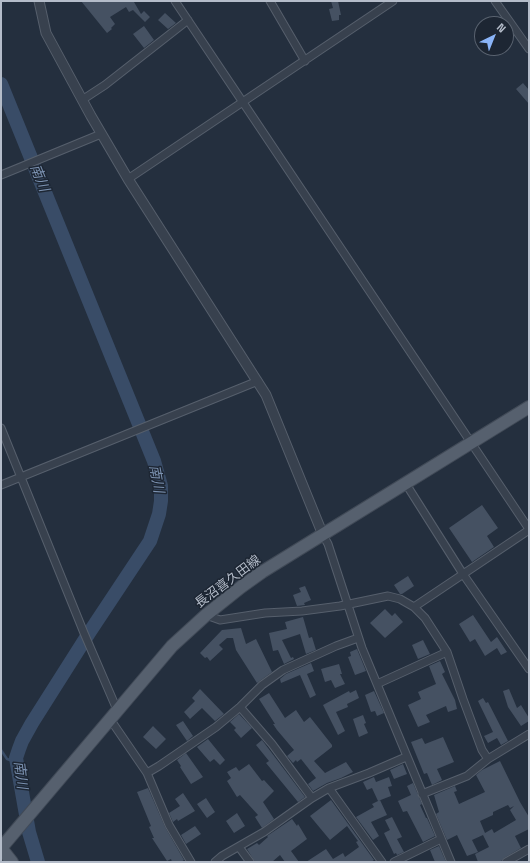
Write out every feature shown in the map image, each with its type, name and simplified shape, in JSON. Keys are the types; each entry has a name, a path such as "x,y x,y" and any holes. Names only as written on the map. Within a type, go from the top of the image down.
{"main road":[{"name":"長沼喜久田線","path":"4,844 172,646 206,615 241,587 529,407"},
{"path":"4,844 12,862"}],"street":[{"path":"39,1 46,33 101,134 128,179 258,381 271,406 328,544 358,638 451,862"},
{"path":"176,1 529,529 414,607"},
{"path":"270,1 304,61"},
{"path":"128,179 392,1"},
{"path":"495,1 529,49"},
{"path":"82,100 105,85 188,20"},
{"path":"1,175 101,134"},
{"path":"1,485 258,381"},
{"path":"1,428 84,633 115,705 114,714 153,784 170,825 191,862"},
{"path":"406,484 463,574 529,669"},
{"path":"206,615 220,620 265,613 302,611 348,605 388,596 400,599 414,607 425,618 447,652 482,750 488,759"},
{"path":"147,773 216,727 240,707 262,685 283,670 336,646 358,638"},
{"path":"377,684 447,652"},
{"path":"240,707 272,744 312,798"},
{"path":"422,794 467,776 488,759 528,737"},
{"path":"215,862 264,832 312,798 329,788 369,773 406,756"},
{"path":"329,788 382,862"},
{"path":"396,862 441,839"},
{"path":"239,847 250,862"},
{"path":"506,862 529,849"}],"building":[{"path":"81,1 136,1 134,2 141,14 144,11 150,17 145,22 133,10 129,12 126,7 110,17 115,24 107,33"},
{"path":"331,1 338,1 341,15 339,15 339,20 332,21 329,9 333,8"},
{"path":"165,13 176,23 168,29 158,20"},
{"path":"144,26 154,40 144,48 133,34"},
{"path":"523,83 529,90 529,104 516,89"},
{"path":"482,505 498,528 487,536 494,547 472,562 449,528"},
{"path":"408,576 414,586 400,594 394,585"},
{"path":"305,586 311,600 304,603 305,605 297,606 293,595 301,592 299,588"},
{"path":"385,609 392,616 395,613 403,622 385,638 370,623"},
{"path":"473,615 491,642 497,637 507,652 501,655 497,648 485,656 475,639 470,642 459,624"},
{"path":"303,617 309,638 312,637 316,650 306,654 300,634 282,640 291,658 293,657 294,659 284,664 278,650 273,651 269,633 287,629 285,622"},
{"path":"241,628 246,644 256,639 272,672 257,683 236,650 233,638 227,638 219,645 223,649 210,661 207,657 205,658 200,653 222,630"},
{"path":"423,640 430,654 418,659 412,645"},
{"path":"357,649 366,671 355,675 348,657 351,656 350,652"},
{"path":"440,661 445,672 442,674 455,700 457,709 448,712 446,706 426,715 430,722 418,727 408,705 421,699 418,692 436,684 429,666"},
{"path":"311,663 314,671 307,674 316,695 310,698 300,675 281,683 280,679 286,674"},
{"path":"339,664 342,674 340,674 345,684 335,688 331,680 325,682 321,669"},
{"path":"200,689 224,714 215,721 202,708 190,719 184,712 195,701 192,698"},
{"path":"509,689 517,708 521,705 529,718 529,721 521,726 508,707 503,691"},
{"path":"356,690 359,698 347,704 348,707 336,712 345,731 338,735 323,705 349,691 350,693"},
{"path":"374,691 384,713 377,716 375,711 371,712 365,695"},
{"path":"269,693 285,718 296,710 304,722 310,717 332,745 332,747 314,761 325,773 346,762 353,772 327,783 313,791 308,784 316,778 301,759 297,762 296,760 293,763 287,756 294,750 277,730 273,724 275,724 259,699"},
{"path":"483,698 486,703 488,702 508,741 501,745 497,738 488,743 484,736 493,732 478,701"},
{"path":"239,714 252,728 241,738 234,730 236,728 230,722"},
{"path":"363,715 366,723 364,724 368,733 359,737 353,719"},
{"path":"183,721 193,736 187,741 176,725"},
{"path":"153,726 166,739 156,749 143,737"},
{"path":"443,737 454,762 437,769 442,780 432,785 427,773 424,774 411,742 422,738 425,744"},
{"path":"208,739 225,760 220,765 214,759 210,762 197,747"},
{"path":"262,740 305,797 298,802 266,763 269,761 256,745"},
{"path":"186,753 203,777 191,784 177,760"},
{"path":"500,761 529,817 529,829 515,836 521,848 501,861 478,862 475,854 489,847 483,835 472,840 478,852 467,856 457,835 447,840 436,814 439,812 434,795 455,786 457,791 454,792 459,804 485,792 476,775 482,770","holes":["508,805 510,808 514,806 510,810 516,820 494,833 492,829 485,833 480,821 493,815 493,812"]},
{"path":"249,764 262,781 264,780 274,791 263,802 274,819 262,828 255,817 258,815 240,795 237,797 227,781 231,778 227,772 236,767 239,771"},
{"path":"403,764 407,774 394,779 390,770"},
{"path":"374,777 376,782 389,777 392,786 388,787 391,796 378,801 372,788 367,790 363,782"},
{"path":"413,783 422,804 420,805 435,836 423,842 407,811 403,812 398,801 411,795 407,786"},
{"path":"148,788 165,827 184,860 181,862 172,862 171,859 167,861 152,838 154,838 149,827 151,826 137,792"},
{"path":"183,793 195,811 178,821 177,819 173,822 169,813 180,806 175,799"},
{"path":"206,798 215,812 207,818 197,804"},
{"path":"331,800 374,860 371,862 306,862 326,849 333,859 343,853 345,857 359,847 356,842 358,841 347,826 330,840 310,816"},
{"path":"380,800 387,815 371,822 379,836 373,840 356,817 374,807 372,804"},
{"path":"237,813 245,826 234,833 226,821"},
{"path":"392,817 402,837 397,839 404,852 397,855 396,853 394,854 384,833 390,830 385,820"},
{"path":"292,819 297,826 298,824 307,839 291,851 299,862 285,862 280,855 272,862 255,862 247,849 257,843 259,845 268,837 267,836"},
{"path":"195,826 201,834 186,844 181,835"},
{"path":"439,846 446,862 435,862 430,850"}],"waterway":[{"name":"南川","path":"1,84 154,461 161,486 159,514 150,541 32,723 22,741 16,758 29,832 38,862"},
{"path":"1,750 7,759 10,760 16,758"}]}
